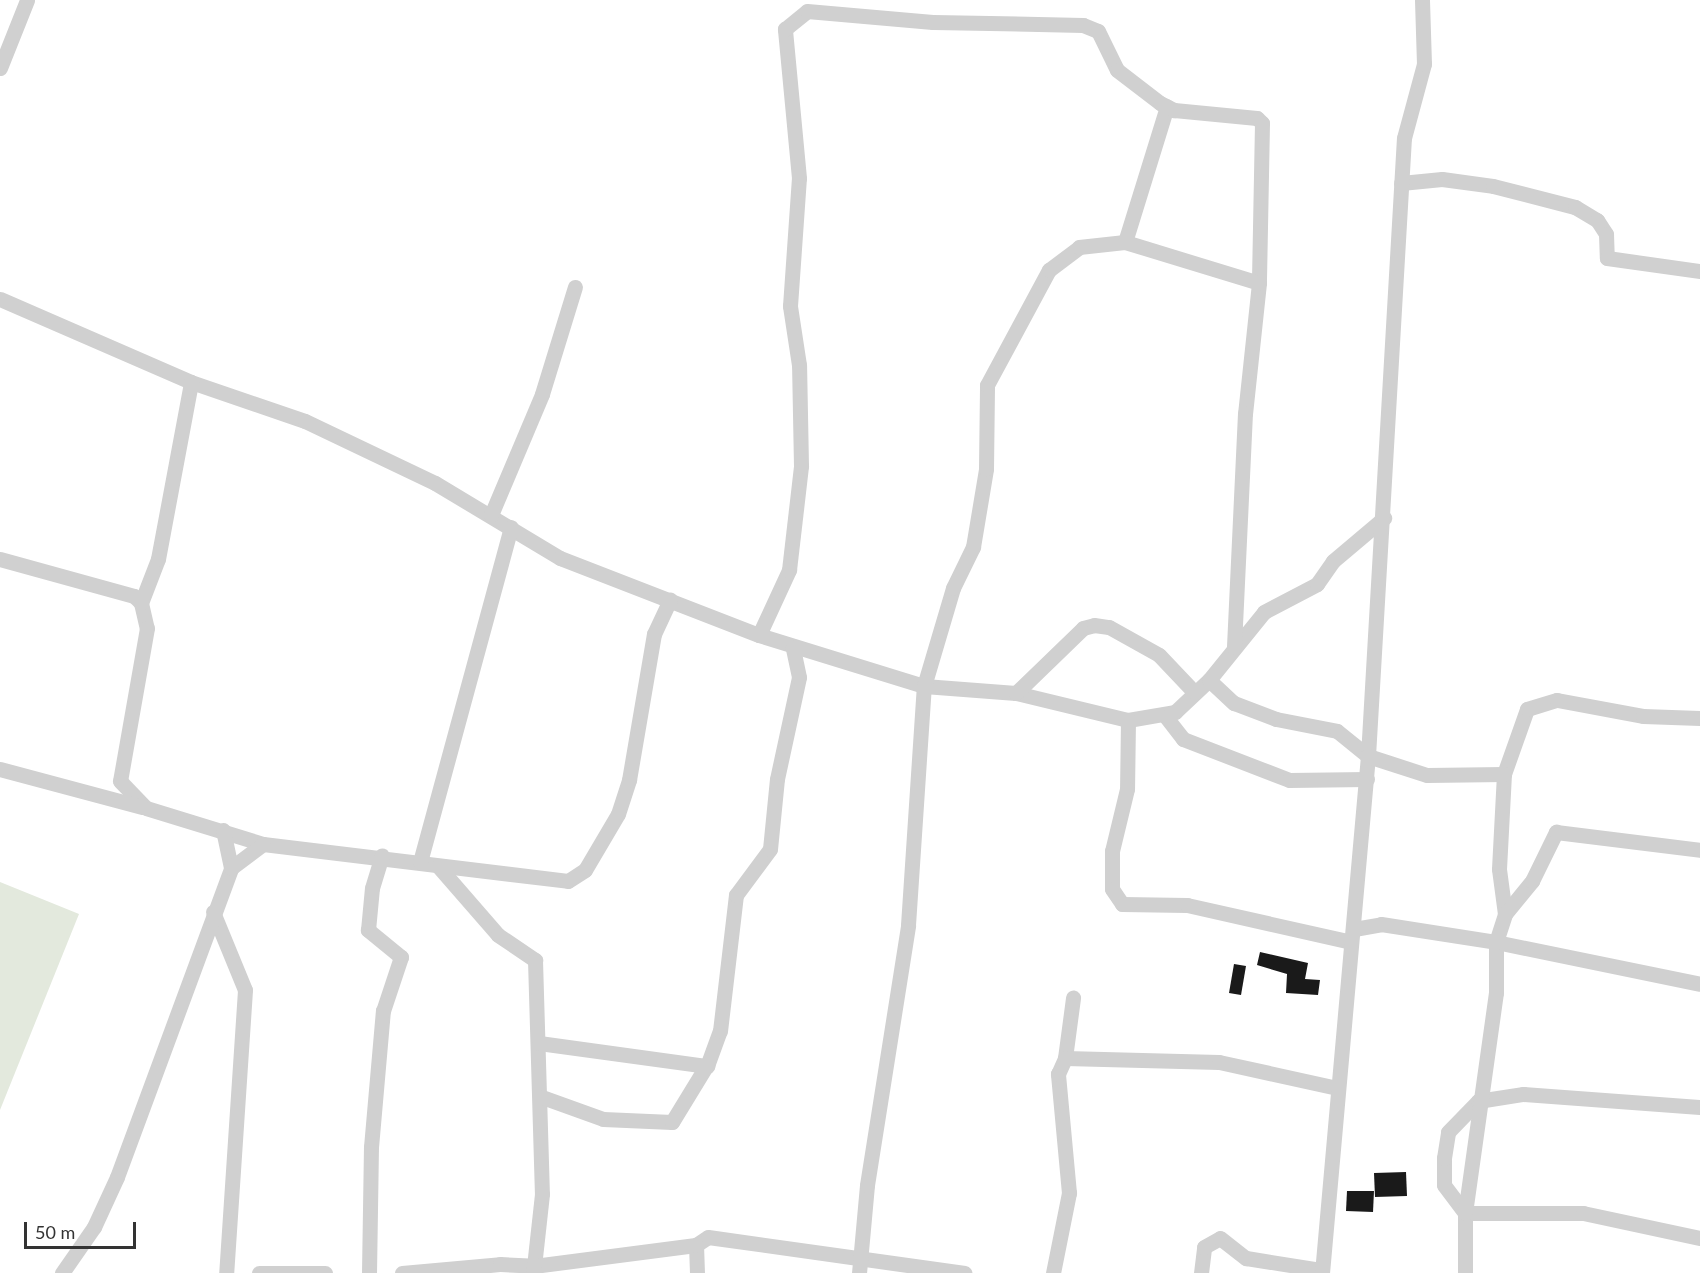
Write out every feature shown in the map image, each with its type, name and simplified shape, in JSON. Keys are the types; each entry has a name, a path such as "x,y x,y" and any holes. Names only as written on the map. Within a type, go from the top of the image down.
{"street":[{"path":"0,68 27,0"},
{"path":"1201,1273 1204,1247 1220,1238 1246,1258 1322,1271 1367,779 1384,518 1404,138 1424,64 1422,0"},
{"path":"759,635 789,570 801,466 800,365 790,306 799,178 785,29 807,11 857,8 1083,25 1098,31 1117,70 1167,106 1257,118 1262,123 1259,283 1245,413 1234,647"},
{"path":"1125,242 1167,106"},
{"path":"1401,183 1442,179 1493,186 1575,207 1597,220 1606,234 1607,258 1700,271"},
{"path":"859,1267 909,925 924,686 953,588 973,547 986,469 987,385 1060,257 1079,247 1125,242 1259,283"},
{"path":"491,514 542,394 576,287"},
{"path":"0,299 191,382 305,421 491,514 560,558 793,648 924,686 1016,693 1128,720 1166,717 1209,680 1264,612 1317,584 1333,561 1384,518"},
{"path":"141,603 158,560 191,382"},
{"path":"420,862 511,527"},
{"path":"0,559 134,596 141,603 147,628 120,781 146,808"},
{"path":"0,769 94,798 146,808 263,844 382,856 438,866 568,881 579,876 618,814 629,780 654,634 670,600"},
{"path":"1016,693 1083,628 1094,625 1109,627 1159,655 1195,693"},
{"path":"542,1097 603,1119 672,1122 705,1068 720,1031 736,895 770,849 777,779 799,676 793,648"},
{"path":"1209,680 1234,703 1276,720 1337,731 1368,756 1427,775 1504,774"},
{"path":"1505,914 1499,869 1504,774 1527,709 1540,701 1700,718"},
{"path":"1166,717 1183,739 1289,780 1367,779"},
{"path":"1128,720 1127,789 1112,851 1112,889 1122,904 1187,905 1353,936 1381,924 1496,942 1700,984"},
{"path":"223,830 231,868"},
{"path":"1466,1273 1466,1213 1478,1101 1496,993 1496,942 1505,914 1532,881 1556,832 1700,850"},
{"path":"62,1273 94,1227 117,1177 231,868 263,844"},
{"path":"369,1273 370,1147 383,1011 401,957 368,930 382,856"},
{"path":"438,866 498,935 535,960 542,1097 542,1194 533,1269"},
{"path":"213,912 245,990 226,1273"},
{"path":"1053,1273 1069,1193 1058,1074 1065,1058 1073,998"},
{"path":"539,1043 645,1054 705,1068"},
{"path":"1065,1058 1220,1062 1337,1088"},
{"path":"1466,1213 1444,1185 1444,1158 1448,1132 1478,1101 1523,1094 1700,1107"},
{"path":"1466,1213 1583,1213 1700,1238"},
{"path":"402,1273 533,1269 696,1245 708,1237 859,1267 964,1273"},
{"path":"696,1245 697,1273"},
{"path":"259,1273 325,1273"}],"shaded area":[{"path":"0,882 79,914 0,1110"}],"building":[{"path":"1260,952 1308,963 1305,979 1320,980 1318,995 1286,993 1287,974 1257,965"},
{"path":"1234,964 1246,966 1241,995 1229,993"},
{"path":"1406,1172 1407,1196 1375,1197 1374,1173"},
{"path":"1347,1191 1374,1191 1373,1212 1346,1211"}]}
